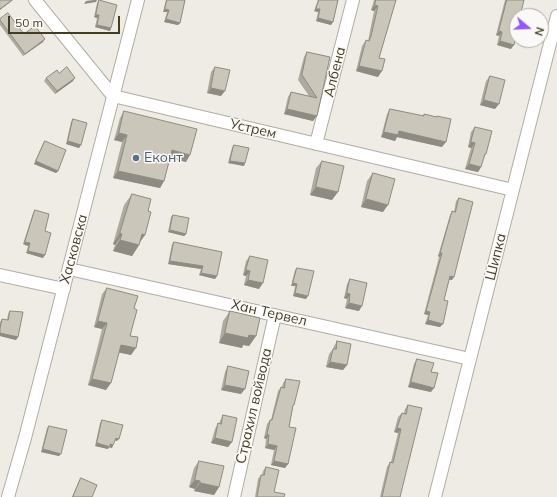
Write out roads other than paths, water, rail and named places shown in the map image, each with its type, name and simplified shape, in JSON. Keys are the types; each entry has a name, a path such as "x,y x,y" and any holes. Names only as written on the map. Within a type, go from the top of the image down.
{"street":[{"path":"35,0 113,96"},
{"name":"Хасковска","path":"8,497 64,289 138,0"},
{"name":"Албена","path":"316,144 353,0"},
{"name":"Шипка","path":"435,497 557,16"},
{"name":"Устрем","path":"113,96 513,190"},
{"name":"Хан Тервел","path":"69,268 470,359"},
{"path":"0,275 64,289"},
{"name":"Страхил войвода","path":"234,497 275,315"}],"place":[{"name":"Еконт","path":"136,158"}]}
